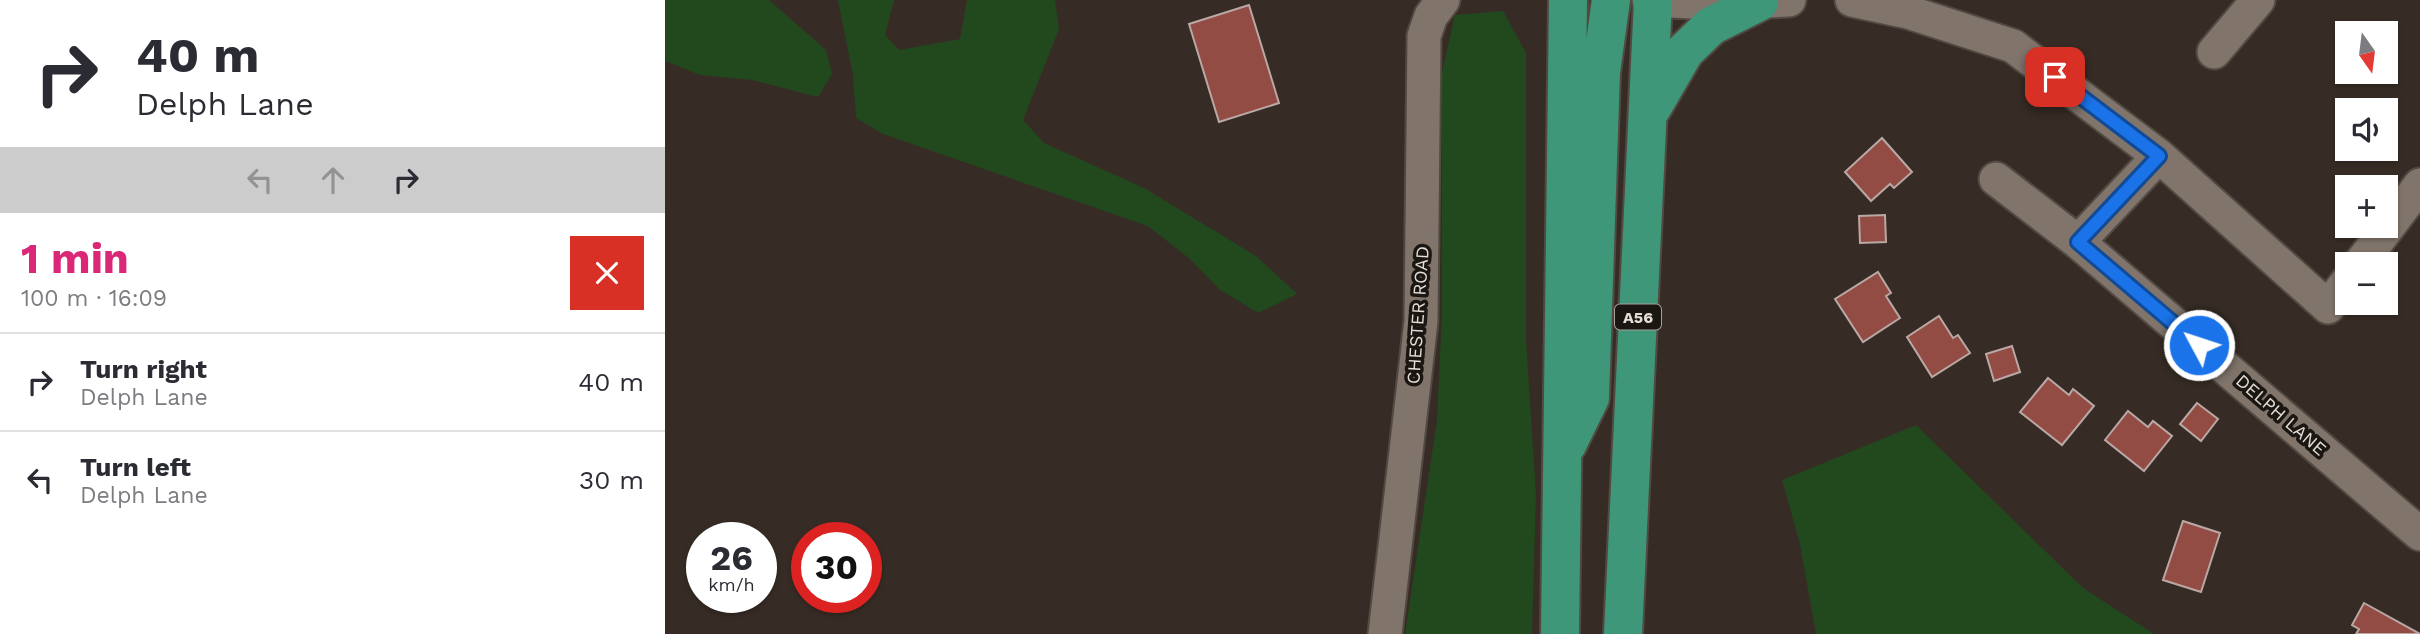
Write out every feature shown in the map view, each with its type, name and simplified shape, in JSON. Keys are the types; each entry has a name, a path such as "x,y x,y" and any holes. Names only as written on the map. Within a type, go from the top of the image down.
{"highway":[{"path":"1560,634 1568,0"},
{"path":"1563,453 1591,398 1601,72 1611,0"},
{"name":"A56","path":"1623,634 1652,0"},
{"path":"1648,114 1685,51 1711,26 1774,1"}],"street":[{"name":"CHESTER ROAD","path":"1385,634 1421,321 1424,36 1431,16 1443,0"},
{"path":"1652,0 1774,1"},
{"path":"1852,0 1908,12 2013,46 2335,293"},
{"path":"2214,52 2257,0"},
{"path":"2078,242 2159,156"},
{"name":"DELPH LANE","path":"1996,179 2078,242 2420,534"},
{"path":"2369,252 2420,185"}],"green space":[{"path":"665,0 769,0 826,50 832,74 818,97 752,80 700,75 665,61"},
{"path":"838,0 894,0 885,35 899,50 960,39 967,0 1055,0 1059,29 1023,120 1044,143 1144,188 1256,256 1297,294 1258,313 1219,289 1190,259 1148,226 883,134 856,118 853,75"},
{"path":"1503,11 1526,53 1526,340 1536,494 1532,634 1405,634 1437,420 1442,314 1442,72 1455,15"},
{"path":"1916,425 2083,588 2154,634 1816,634 1800,544 1782,480"}],"building":[{"path":"1249,5 1279,103 1219,122 1189,24"},
{"path":"1882,138 1912,172 1894,188 1890,184 1871,201 1845,172"},
{"path":"1885,215 1886,242 1860,243 1859,216"},
{"path":"1878,272 1891,293 1886,296 1900,318 1863,342 1835,299"},
{"path":"1939,316 1953,338 1958,335 1970,353 1932,377 1907,337"},
{"path":"2012,346 2020,372 1994,381 1986,354"},
{"path":"2048,378 2069,395 2073,389 2094,406 2062,445 2020,412"},
{"path":"2197,403 2218,419 2201,441 2180,424"},
{"path":"2128,411 2148,427 2153,421 2172,436 2144,471 2105,440"},
{"path":"2183,521 2220,533 2201,592 2163,580"},
{"path":"2364,603 2420,634 2356,634 2359,629 2352,625"}],"route":[{"path":"2055,77 2159,156 2078,242 2199,345"}]}
